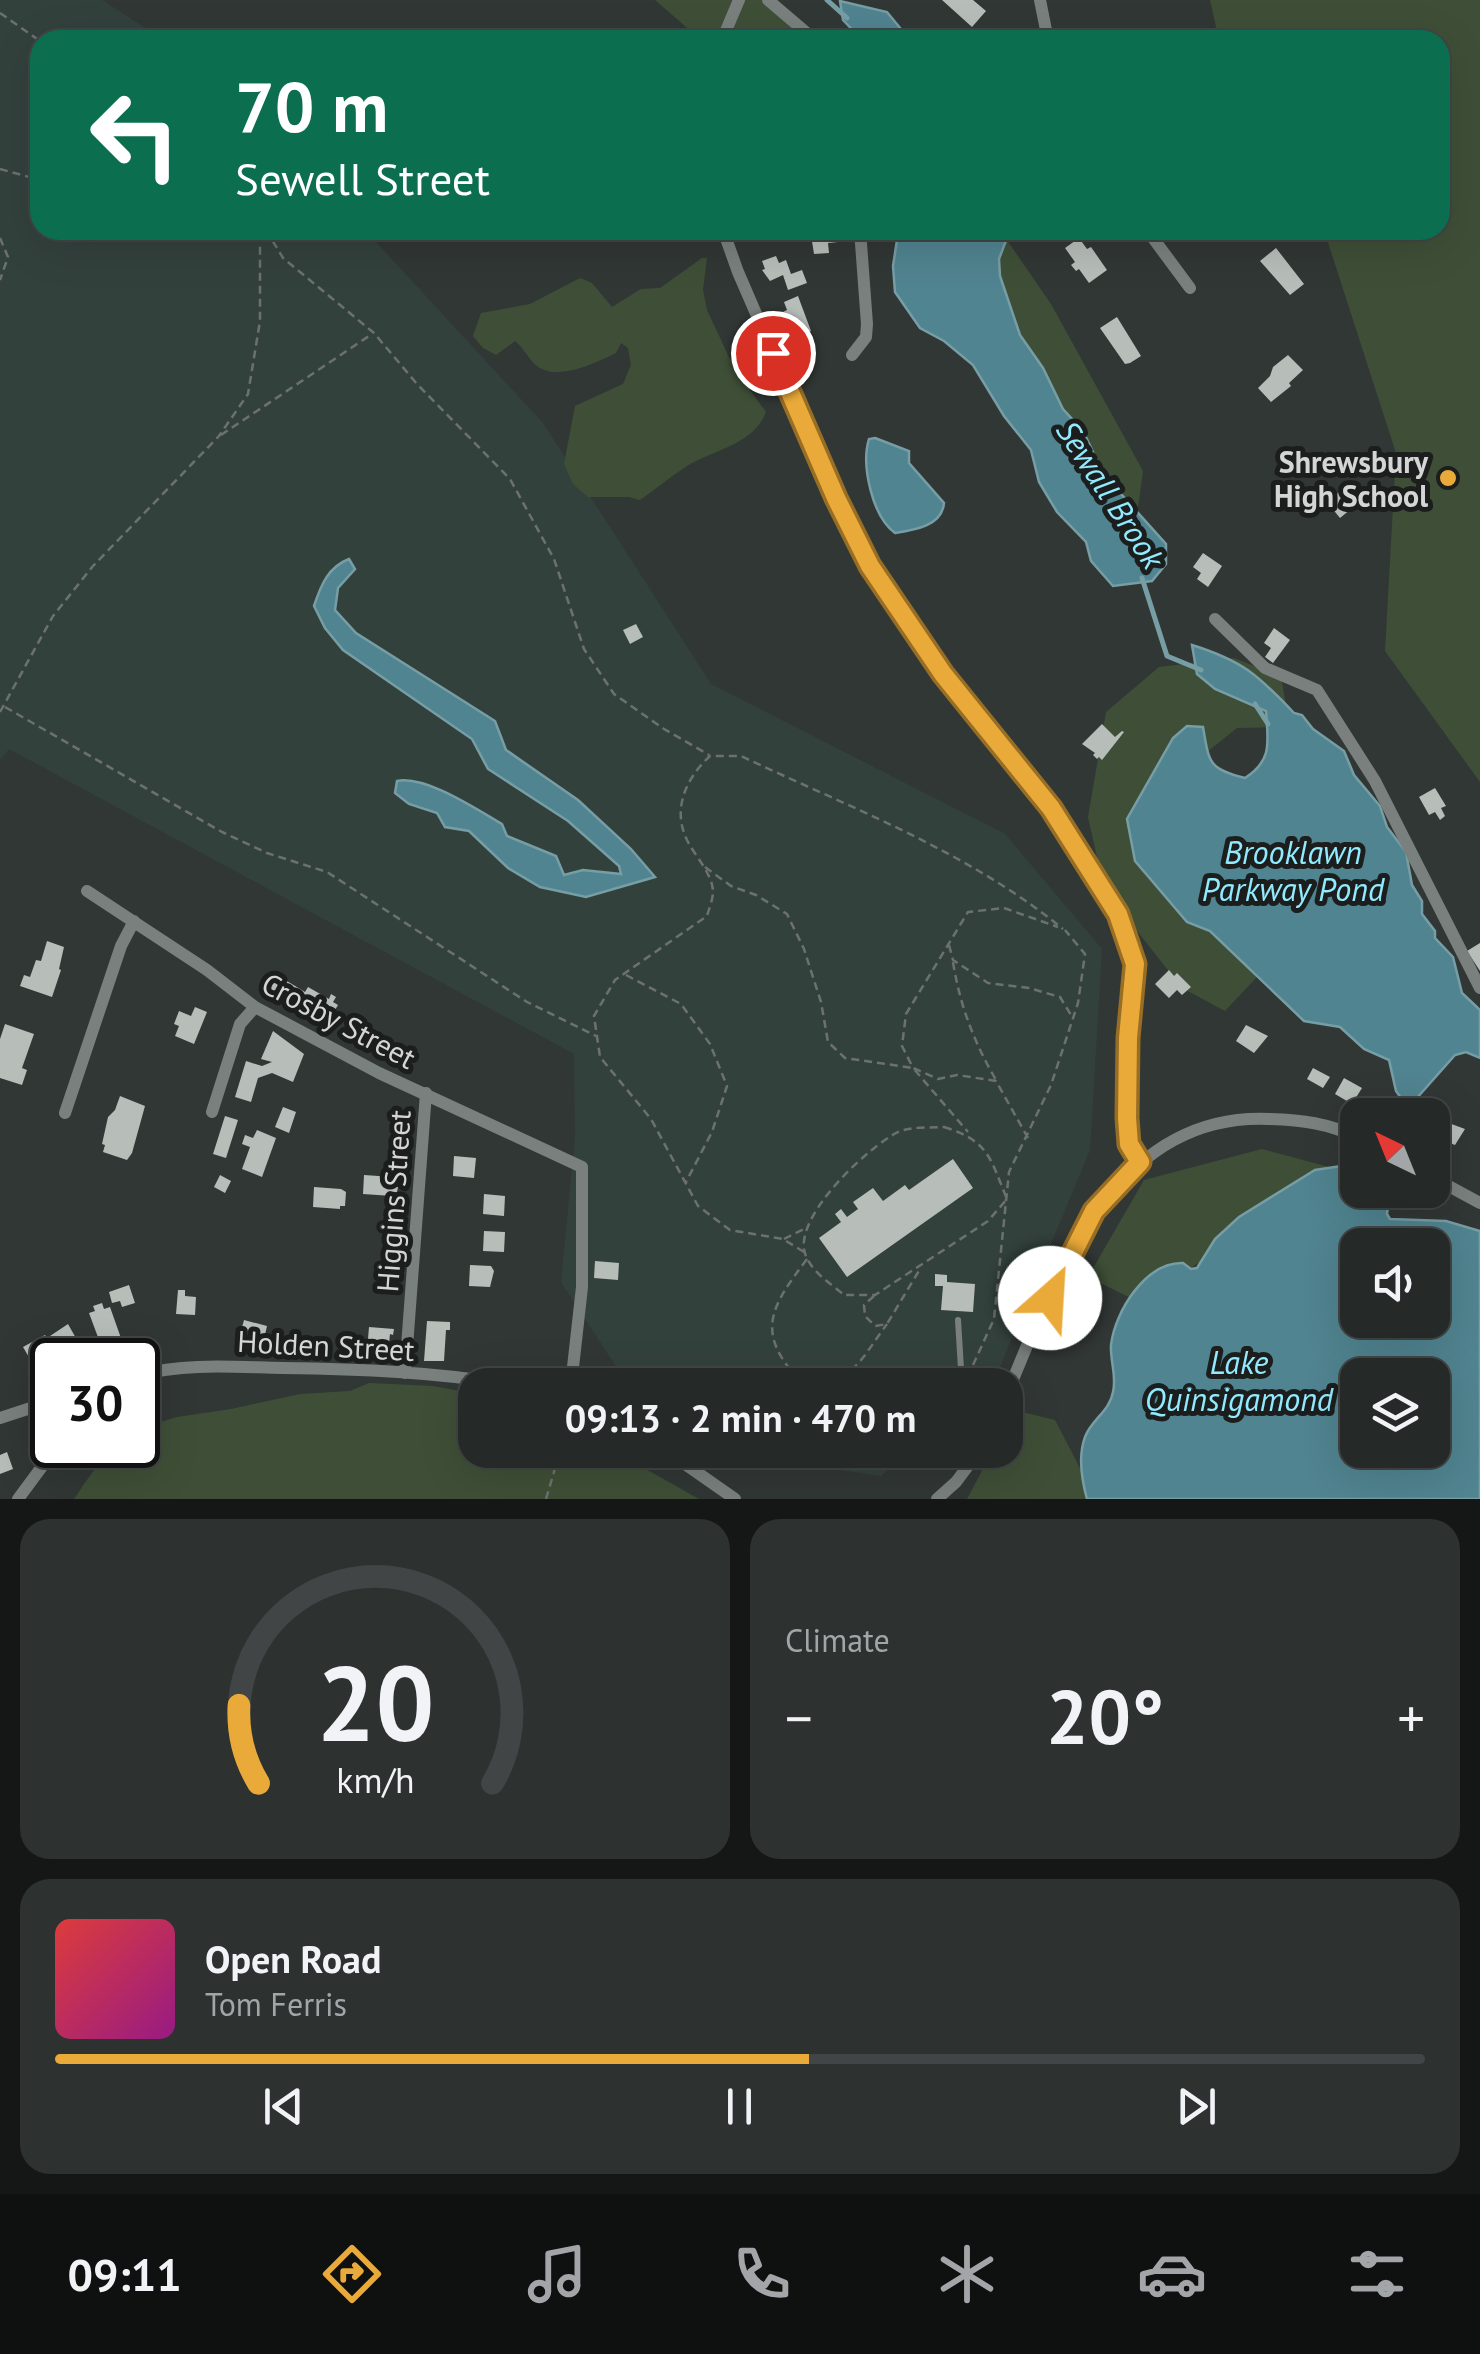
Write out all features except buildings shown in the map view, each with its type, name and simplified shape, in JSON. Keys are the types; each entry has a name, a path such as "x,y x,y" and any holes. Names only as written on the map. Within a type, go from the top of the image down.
{"street":[{"path":"726,30 740,0"},
{"path":"768,0 803,30"},
{"path":"1040,0 1046,30"},
{"path":"727,240 828,481 870,566 943,674 1051,808 1118,914 1135,964 1128,1038 1127,1118 1129,1144 1140,1162"},
{"path":"852,355 866,338 861,240"},
{"path":"1154,240 1190,288"},
{"path":"1216,619 1264,668 1317,690 1375,781 1480,988"},
{"name":"Crosby Street","path":"87,891 255,1006 379,1072 582,1168 582,1287 574,1368"},
{"path":"65,1113 116,960 134,921"},
{"path":"212,1112 240,1024 255,1006"},
{"name":"Higgins Street","path":"405,1373 426,1092"},
{"path":"1018,1368 1094,1211 1140,1162 1180,1137 1249,1118 1319,1123 1340,1131"},
{"path":"1450,1187 1480,1203"},
{"name":"Holden Street","path":"160,1370 215,1365 458,1379"},
{"path":"0,1418 30,1408"},
{"path":"18,1499 41,1468"},
{"path":"690,1468 736,1499"},
{"path":"937,1499 966,1468"}],"lane":[{"path":"958,1320 961,1368"}],"path":[{"path":"0,13 30,34"},
{"path":"0,170 30,178"},
{"path":"0,238 8,258 0,280"},
{"path":"0,712 53,616 145,509 219,436 248,394 260,321 263,240"},
{"path":"270,240 283,258 374,334 510,479 554,559 584,649 614,694 664,730 710,756 742,756 973,866 1026,898 1085,954 1078,1002 1050,1086 1009,1172 994,1319 972,1368"},
{"path":"219,436 374,334"},
{"path":"4,708 222,832 267,854 327,872 526,1002 597,1037"},
{"path":"710,756 693,772 680,800 685,838 704,866 714,891 707,916 615,980 594,1016 600,1057 651,1119 698,1206 730,1230 783,1239 804,1252 817,1272 844,1295 875,1294"},
{"path":"704,866 731,886 756,894 786,914 804,949 822,1002 828,1042 844,1058 913,1068 938,1078 957,1075 996,1080"},
{"path":"1007,1198 989,1155 913,1068 902,1046 906,1014 968,912 1004,908 1063,929"},
{"path":"948,944 973,1040 1028,1138"},
{"path":"953,960 988,983 1029,988 1060,998 1072,1017"},
{"path":"624,973 681,1004 710,1044 727,1086 712,1132 685,1183"},
{"path":"783,1239 805,1228 870,1150 902,1130 944,1127 971,1136"},
{"path":"887,1324 875,1326 865,1316 864,1305 988,1221 1007,1198"},
{"path":"804,1252 805,1228"},
{"path":"808,1258 780,1296 770,1323 775,1347 802,1383 824,1385 848,1376 923,1266"},
{"path":"546,1499 554,1468"}],"shaded area":[{"path":"0,0 102,0 148,30 30,30 30,240 374,240 543,423 711,684 1005,834 1102,949 1090,1150 999,1368 617,1368 561,1282 575,1137 574,1054 9,749 0,760"},
{"path":"826,1468 890,1468 881,1476"}],"green space":[{"path":"655,0 761,0 797,30 690,30"},
{"path":"1210,0 1480,0 1480,782 1385,651 1396,453 1327,240 1450,240 1450,30 1217,30"},
{"path":"996,240 1007,240 1051,304 1143,471 1137,515 966,312"},
{"path":"707,258 703,290 707,310 735,370 766,412 743,439 687,466 640,500 588,497 573,484 564,464 575,406 623,384 631,365 628,348 621,343 616,353 577,369 546,370 534,363 515,341 496,355 483,348 473,336 481,313 530,304 580,278 592,283 612,307 641,289 660,288"},
{"path":"1234,658 1281,677 1290,727 1237,728 1202,756 1268,965 1225,1011 1182,988 1104,889 1088,817 1106,712 1159,667"},
{"path":"1262,1149 1333,1168 1141,1303 1088,1277 1144,1180"},
{"path":"369,1383 458,1391 458,1468 644,1468 699,1499 74,1499 96,1468 160,1468 160,1422 300,1394 350,1391"},
{"path":"1023,1412 1055,1420 1096,1499 967,1499 983,1468 1023,1468"}],"water":[{"path":"840,1 887,12 902,30 852,30 843,20"},
{"path":"897,240 1006,240 999,259 1000,276 1020,335 1043,368 1063,409 1083,431 1104,475 1166,544 1166,564 1152,581 1113,586 1091,561 1086,542 1057,512 1039,482 1031,450 1004,416 973,365 944,341 920,328 895,292"},
{"path":"869,439 909,451 909,463 944,503 933,522 895,533 880,515 870,489 866,462"},
{"path":"349,559 355,569 338,588 335,610 356,633 495,721 506,750 578,800 655,877 586,897 540,887 508,868 469,831 445,827 437,813 409,804 395,793 397,781 408,781 450,795 502,824 507,836 556,856 564,875 583,870 621,874 619,866 568,821 488,769 472,739 343,650 314,606 331,572"},
{"name":"Brooklawn Parkway Pond","path":"1192,645 1249,671 1294,713 1302,715 1313,729 1344,751 1354,775 1380,806 1387,827 1406,852 1412,885 1422,901 1422,914 1435,931 1435,938 1453,957 1462,993 1480,1010 1480,1058 1466,1052 1455,1055 1417,1098 1401,1098 1389,1060 1364,1049 1340,1027 1304,1021 1210,931 1187,922 1135,861 1127,819 1173,738 1187,726 1203,727 1212,762 1233,775 1245,778 1260,764 1267,749 1266,711 1215,689 1197,674"},
{"name":"Lake Quinsigamond","path":"1340,1166 1340,1208 1388,1208 1390,1219 1446,1221 1480,1231 1480,1499 1087,1499 1083,1444 1111,1399 1111,1345 1126,1304 1157,1271 1183,1263 1197,1268 1215,1239 1239,1217 1315,1170"}],"waterway":[{"name":"Sewall Brook","path":"827,0 847,18"},
{"name":"Sewall Brook","path":"1142,578 1167,656 1201,670"},
{"name":"Sewall Brook","path":"1255,704 1268,724"}],"place":[{"name":"Shrewsbury High School","path":"1448,478"}],"route":[{"path":"773,353 870,566 943,674 1051,808 1118,914 1130,940 1135,964 1128,1038 1127,1118 1129,1144 1140,1162 1094,1211 1050,1298"}]}
